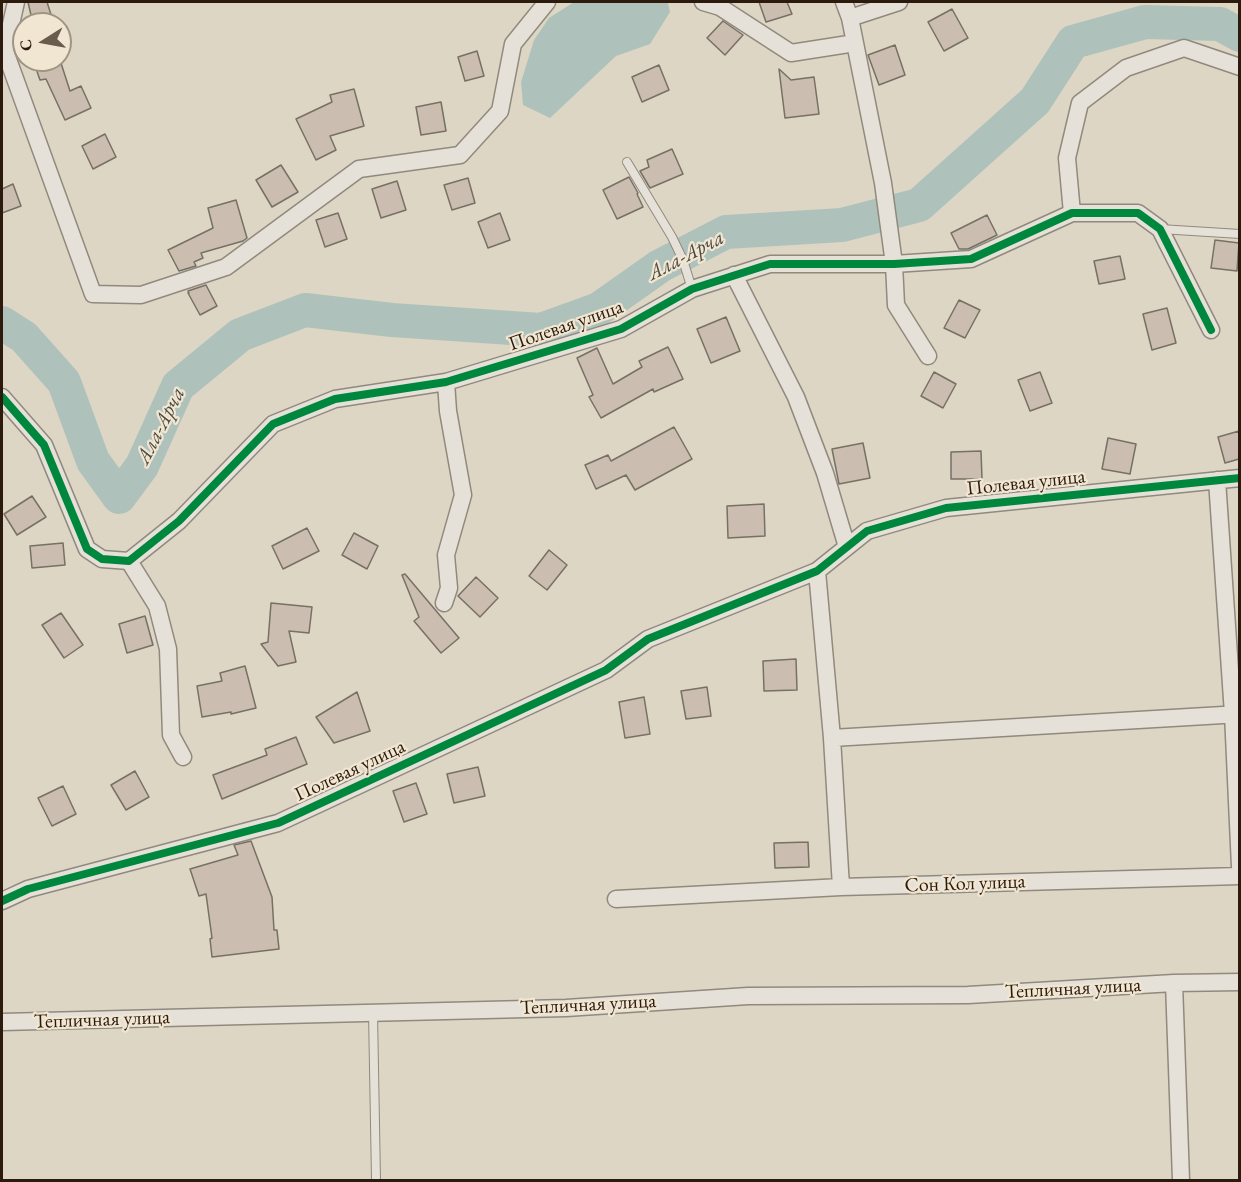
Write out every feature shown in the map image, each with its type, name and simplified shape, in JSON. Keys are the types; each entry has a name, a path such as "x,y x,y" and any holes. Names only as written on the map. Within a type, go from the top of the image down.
{"street":[{"path":"16,2 5,51 93,294 141,295 226,267 358,169 460,155 500,111 513,44 547,2"},
{"path":"703,2 720,7 791,53 855,44"},
{"path":"844,2 850,18 884,183 891,231 896,304 928,356"},
{"path":"850,18 899,2"},
{"path":"1072,213 1066,158 1080,103 1126,68 1184,48 1239,67"},
{"name":"Полевая улица","path":"129,561 179,521 273,424 335,399 446,382 621,329 692,289 770,264 894,264 972,259 1072,213 1138,213 1160,229"},
{"path":"1160,229 1210,330"},
{"path":"734,275 796,398 825,473 847,547"},
{"path":"444,603 450,588 446,555 463,495 448,411 446,382"},
{"path":"2,397 44,445 87,549 102,559 129,561 157,606 168,649 171,735 183,757"},
{"name":"Полевая улица","path":"2,901 28,889 278,823 606,670 648,639 817,571 867,531 946,508 1239,478"},
{"path":"1217,480 1236,714 1239,867"},
{"path":"817,571 842,887"},
{"path":"832,738 1236,714"},
{"name":"Сон Кол улица","path":"616,899 842,887 1239,876"},
{"name":"Тепличная улица","path":"2,1022 566,1008 748,996 968,995 1174,983 1239,982"},
{"path":"1174,983 1181,1180"}],"lane":[{"path":"627,162 672,237 683,260 692,289"},
{"path":"1160,229 1239,234"},
{"path":"374,1012 376,1180"}],"water":[{"path":"574,2 666,2 670,12 650,44 616,56 550,118 523,105 521,82 534,40 549,18"}],"building":[{"path":"28,2 47,2 50,12 30,12"},
{"path":"759,2 787,2 792,14 766,22"},
{"path":"952,9 968,38 944,51 928,22"},
{"path":"723,21 743,35 725,55 707,38"},
{"path":"895,45 905,75 879,85 868,55"},
{"path":"477,51 484,76 465,81 458,57"},
{"path":"659,65 669,90 642,102 632,77"},
{"path":"779,69 791,80 814,77 819,114 785,118"},
{"path":"37,72 64,72 70,91 81,86 91,108 65,120 46,79 40,80"},
{"path":"354,89 364,126 330,136 336,150 316,160 296,119 332,102 330,95"},
{"path":"441,102 446,131 421,135 416,107"},
{"path":"105,134 116,157 93,169 82,146"},
{"path":"672,149 683,174 650,188 640,171 649,167 647,160"},
{"path":"281,165 298,192 272,207 256,180"},
{"path":"629,177 643,207 617,219 603,190"},
{"path":"468,178 475,203 452,210 444,185"},
{"path":"397,181 406,210 381,218 372,189"},
{"path":"13,184 21,206 2,213 2,189"},
{"path":"236,200 247,238 201,253 203,258 194,262 196,266 179,271 168,250 213,228 208,208"},
{"path":"338,213 347,239 325,247 316,220"},
{"path":"500,213 510,240 488,248 478,222"},
{"path":"987,215 997,235 968,249 959,249 951,233"},
{"path":"1215,240 1239,243 1237,271 1211,268"},
{"path":"1120,256 1125,279 1099,284 1094,261"},
{"path":"206,285 217,306 200,315 188,291"},
{"path":"959,300 980,310 965,338 944,328"},
{"path":"1167,308 1176,343 1152,350 1143,314"},
{"path":"726,317 740,351 711,363 697,329"},
{"path":"668,347 683,379 654,392 653,389 601,418 589,397 593,395 577,358 597,348 613,384 642,367 639,361"},
{"path":"934,372 956,384 943,408 921,396"},
{"path":"1040,372 1052,403 1030,411 1018,380"},
{"path":"674,427 692,459 635,490 626,475 596,489 585,465 608,455 611,461"},
{"path":"1239,431 1239,459 1225,463 1218,437"},
{"path":"1108,438 1136,444 1130,474 1102,469"},
{"path":"863,443 870,478 839,484 832,449"},
{"path":"981,451 982,479 951,479 951,452"},
{"path":"32,496 46,517 17,535 4,514"},
{"path":"764,504 765,536 728,538 727,506"},
{"path":"307,528 319,551 283,569 272,546"},
{"path":"354,533 378,546 367,569 342,555"},
{"path":"63,543 65,565 32,568 30,546"},
{"path":"549,550 567,565 547,590 529,576"},
{"path":"405,574 459,638 441,653 414,621 419,617 402,575"},
{"path":"476,577 498,598 480,617 458,596"},
{"path":"271,603 312,607 309,633 289,631 296,662 278,666 261,644 268,642"},
{"path":"61,613 83,645 64,658 42,625"},
{"path":"145,616 153,645 127,653 119,624"},
{"path":"796,659 797,690 764,691 763,661"},
{"path":"245,666 256,708 231,714 231,712 202,717 197,686 222,681 220,673"},
{"path":"707,687 711,716 686,719 681,691"},
{"path":"357,692 370,731 334,743 316,717"},
{"path":"644,697 650,734 625,738 619,702"},
{"path":"296,737 307,764 222,799 213,775 267,755 265,749"},
{"path":"478,767 485,796 454,803 447,774"},
{"path":"135,771 149,797 126,810 111,785"},
{"path":"416,783 427,814 404,822 393,791"},
{"path":"63,786 76,814 52,826 38,798"},
{"path":"251,841 272,897 274,930 277,930 279,949 212,957 210,939 212,938 206,894 199,896 190,869 238,855 234,845"},
{"path":"808,842 809,867 775,868 774,843"}],"waterway":[{"name":"Ала-Арча","path":"2,323 24,337 64,382 93,461 119,497 142,466 178,386 240,335 305,310 392,320 541,330 599,309 660,266 726,232 842,225 919,205 1035,101 1073,42 1145,22 1220,24 1240,35"}],"cycle path":[{"path":"2,397 44,445 87,549 102,559 129,561 179,521 273,424 335,399 446,382 621,329 692,289 770,264 894,264 971,259 1072,213 1138,213 1160,229 1211,330"},
{"path":"2,901 28,889 278,823 606,670 648,639 817,571 867,531 946,508 1240,478"}]}
